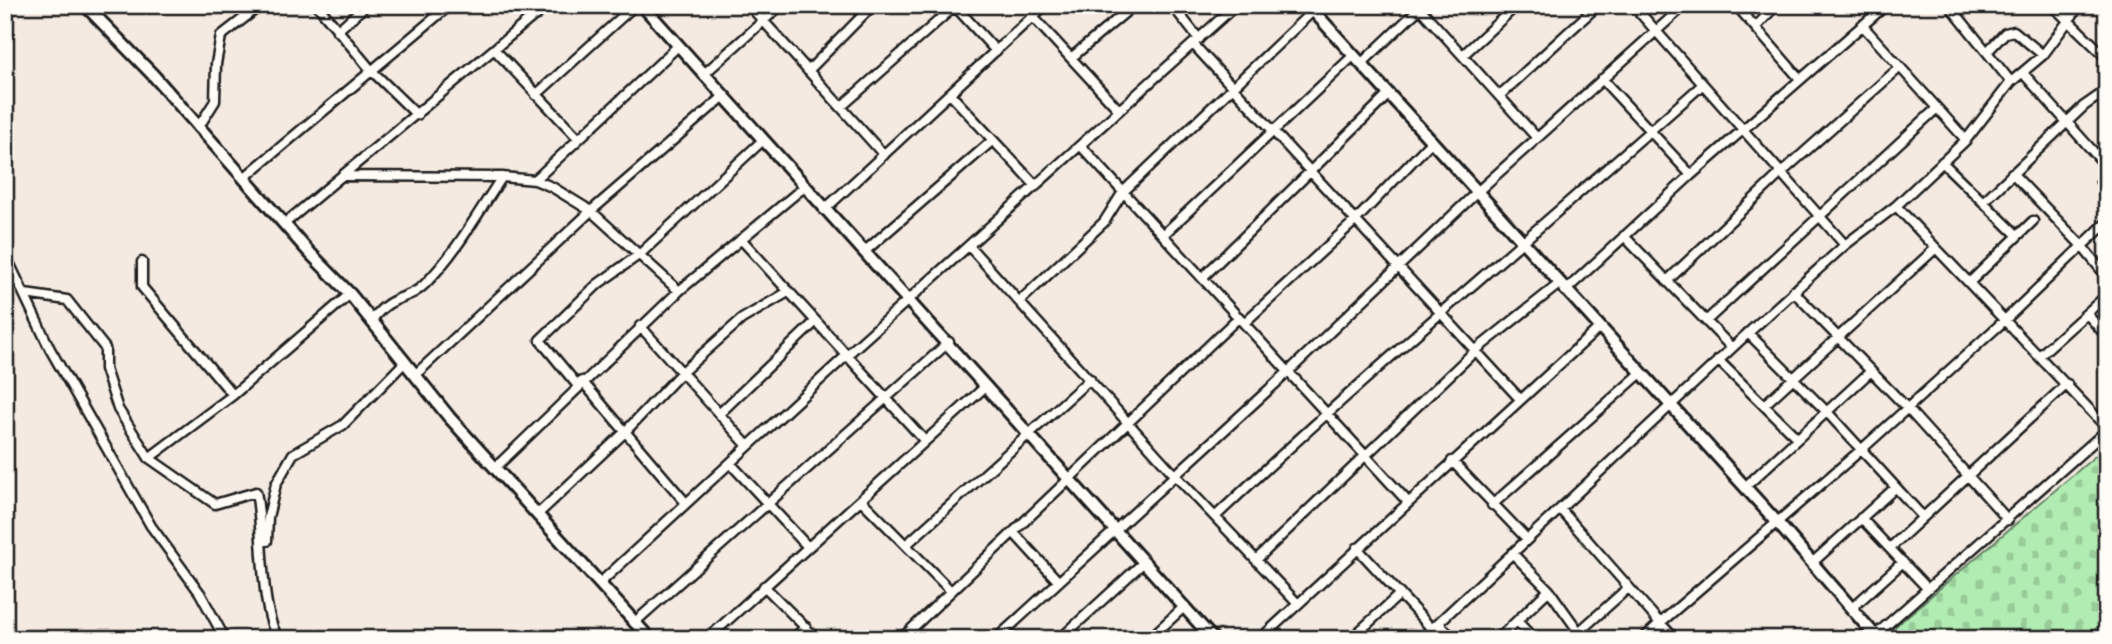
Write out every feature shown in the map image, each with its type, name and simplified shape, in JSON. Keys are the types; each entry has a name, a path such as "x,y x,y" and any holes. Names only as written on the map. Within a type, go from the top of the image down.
{"street":[{"path":"85,5 350,294 415,375 650,639"},
{"path":"198,128 215,101 216,64 221,36 261,5"},
{"path":"317,5 371,70 417,115"},
{"path":"337,31 366,5"},
{"path":"244,177 450,5"},
{"path":"528,5 537,15"},
{"path":"284,224 547,5"},
{"path":"536,95 635,5"},
{"path":"642,5 1213,639"},
{"path":"749,5 884,155"},
{"path":"703,75 781,5"},
{"path":"808,71 873,5"},
{"path":"824,209 1045,5"},
{"path":"1071,58 1134,5"},
{"path":"1172,5 1196,42 1234,86 1520,400"},
{"path":"600,583 847,355 1236,5"},
{"path":"1463,55 1517,5"},
{"path":"1499,96 1598,5"},
{"path":"1633,5 1741,131 1845,244"},
{"path":"996,639 1287,373 1476,193 1685,5"},
{"path":"1736,5 1800,79"},
{"path":"1756,27 1776,5"},
{"path":"1256,560 1364,454 1476,350 1562,288 1624,236 1886,5"},
{"path":"2052,5 2107,58"},
{"path":"1421,639 1793,291 1845,244 1896,206 1966,140 2011,82 2043,55 2080,5"},
{"path":"841,107 955,6 996,51"},
{"path":"1163,235 1273,129 1420,6 1537,138"},
{"path":"1020,301 1104,222 1123,192 1313,7 1430,143 1776,521 1875,638 1927,588 2008,520 2107,429 1896,206"},
{"path":"1955,7 2011,82"},
{"path":"1033,16 1119,110"},
{"path":"1862,24 1966,140"},
{"path":"1987,52 2006,33 2014,31 2043,55"},
{"path":"535,180 678,47"},
{"path":"495,51 579,139"},
{"path":"1667,281 1780,174 1899,68"},
{"path":"2023,73 2107,167"},
{"path":"1602,79 1691,175"},
{"path":"1216,516 1326,412 1440,312 1523,244 1702,85"},
{"path":"1983,202 2067,123 2107,90"},
{"path":"950,94 1037,186"},
{"path":"1202,278 1388,95"},
{"path":"415,375 591,211 723,97"},
{"path":"1706,321 1936,109"},
{"path":"864,253 993,140"},
{"path":"686,503 540,340 598,284 640,254 762,141"},
{"path":"901,639 1128,422 1356,220 1430,143"},
{"path":"1082,146 1407,501"},
{"path":"1942,162 2017,235"},
{"path":"2012,173 2081,245 2107,277"},
{"path":"344,176 502,177 535,180 591,211 679,291"},
{"path":"2107,176 2101,182 2107,192"},
{"path":"372,320 386,303 412,293 431,278 456,247 502,177"},
{"path":"496,467 640,326 804,187"},
{"path":"1969,283 2034,221"},
{"path":"1643,639 1861,450 2005,320 2107,222"},
{"path":"1624,236 1732,348"},
{"path":"741,239 925,441"},
{"path":"969,246 1174,474 1298,604"},
{"path":"1764,405 1936,248"},
{"path":"5,254 50,349 151,526 200,593 225,639"},
{"path":"142,262 142,287 233,394"},
{"path":"1793,291 1907,408 2008,520"},
{"path":"538,514 624,433 681,373 742,320 788,292"},
{"path":"25,294 67,300 105,348 105,369 118,409 149,458 215,503 256,492 261,518 268,614 279,639"},
{"path":"149,458 233,394 350,294"},
{"path":"2039,356 2107,295"},
{"path":"2087,314 2107,337"},
{"path":"719,414 815,322"},
{"path":"640,326 748,446"},
{"path":"1260,639 1407,501 1599,328"},
{"path":"1748,333 1827,412 1922,516"},
{"path":"634,623 948,342"},
{"path":"1718,360 1797,438"},
{"path":"265,572 268,517 276,484 293,454 343,425 405,362"},
{"path":"1745,487 1871,372"},
{"path":"1492,505 1641,373"},
{"path":"906,545 1090,379"},
{"path":"1890,548 2067,384"},
{"path":"707,639 986,386"},
{"path":"1452,461 1527,539"},
{"path":"730,463 808,547"},
{"path":"1812,563 1895,488"},
{"path":"861,500 951,591"},
{"path":"1561,510 1675,639"},
{"path":"1861,518 1927,588"},
{"path":"1013,532 1058,581"},
{"path":"1357,548 1400,594 1453,639"},
{"path":"1512,553 1549,590 1579,632"},
{"path":"1060,639 1144,561"},
{"path":"1852,608 1903,562"},
{"path":"764,586 817,639"},
{"path":"1571,639 1628,588"},
{"path":"1498,639 1549,590"},
{"path":"1351,639 1400,594"},
{"path":"1149,639 1185,606"},
{"path":"1517,621 1534,639"},
{"path":"793,639 806,627"},
{"path":"2099,639 2107,632"}],"green space":[{"path":"2107,446 2107,618 2085,639 1899,639 1891,630"}]}
